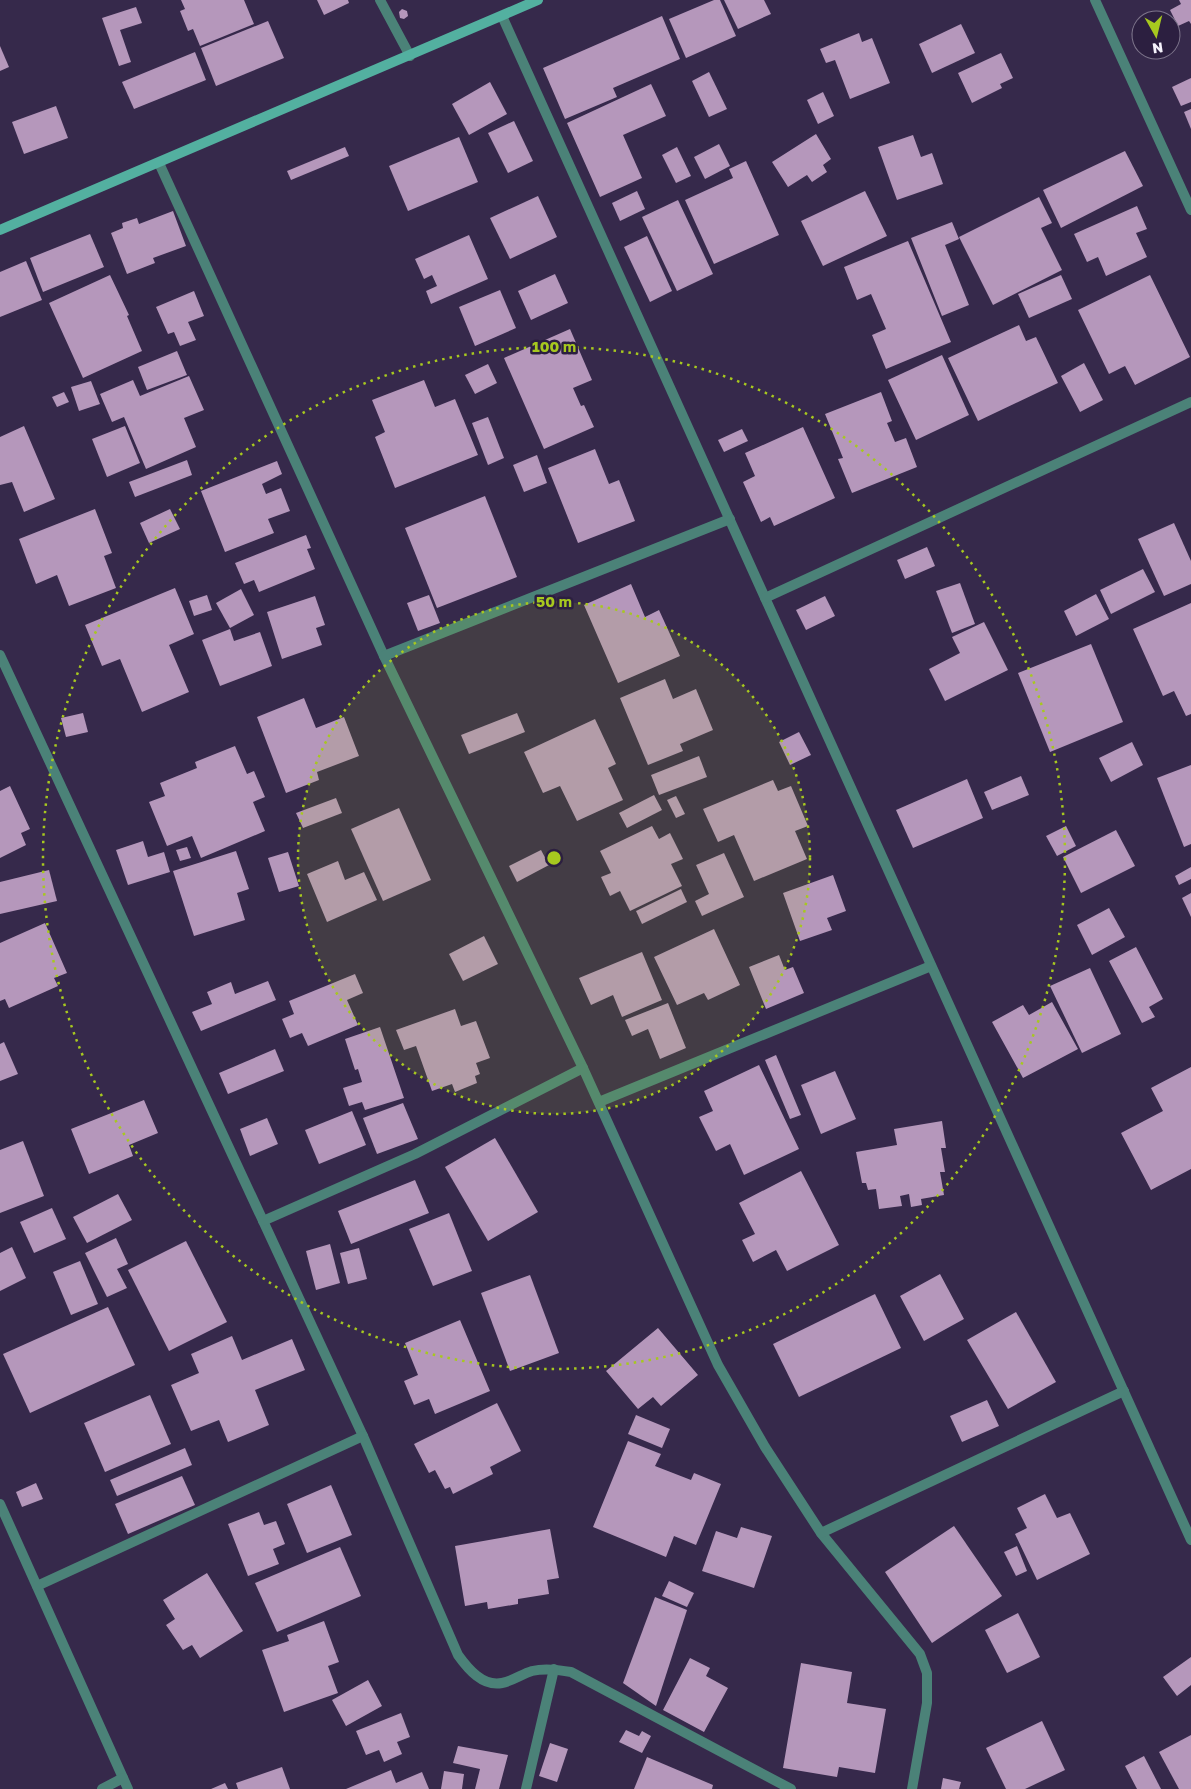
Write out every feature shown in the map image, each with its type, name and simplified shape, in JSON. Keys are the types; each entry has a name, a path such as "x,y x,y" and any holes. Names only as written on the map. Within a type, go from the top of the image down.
{"main road":[{"path":"0,230 538,0"}],"street":[{"path":"380,0 410,56"},
{"path":"1095,0 1191,210"},
{"path":"502,16 1191,1540"},
{"path":"159,163 384,656 583,1068 718,1365 765,1447 821,1533 920,1654 927,1672 927,1703 912,1789"},
{"path":"766,598 1191,402"},
{"path":"384,656 730,519"},
{"path":"0,655 363,1436 458,1655 469,1670 487,1682 502,1683 533,1671 554,1669 571,1672 791,1789"},
{"path":"599,1102 932,966"},
{"path":"263,1221 415,1154 583,1068"},
{"path":"821,1533 1124,1391"},
{"path":"37,1586 363,1436"},
{"path":"0,1504 128,1789"},
{"path":"526,1789 554,1669"},
{"path":"102,1789 123,1778"}],"building":[{"path":"181,0 244,0 254,24 200,46 193,29 188,31 180,11 185,9"},
{"path":"317,0 348,0 349,3 324,15"},
{"path":"714,0 720,0 736,36 686,58 669,19"},
{"path":"724,0 764,0 771,14 738,29"},
{"path":"1179,0 1191,0 1191,24 1189,21 1181,25 1181,10 1170,10 1181,4"},
{"path":"136,7 142,23 120,30 131,62 119,66 102,18"},
{"path":"402,9 407,11 408,16 404,19 400,18 399,12"},
{"path":"662,16 680,59 613,88 617,97 565,119 543,68"},
{"path":"268,21 284,58 216,86 201,48"},
{"path":"961,24 975,53 932,73 919,44"},
{"path":"859,33 862,42 872,38 890,83 850,99 835,60 826,63 820,49"},
{"path":"0,46 9,67 0,71"},
{"path":"195,52 206,80 134,109 122,82"},
{"path":"1001,53 1013,78 1000,84 1002,88 972,103 958,73"},
{"path":"709,72 727,109 709,117 692,81"},
{"path":"1191,78 1191,102 1181,106 1172,87"},
{"path":"490,82 507,114 469,135 452,104"},
{"path":"651,84 666,116 623,135 642,178 600,197 567,123"},
{"path":"823,92 834,116 818,124 807,100"},
{"path":"56,106 68,138 24,154 12,122"},
{"path":"1191,109 1191,129 1184,112"},
{"path":"514,121 533,161 508,173 488,133"},
{"path":"816,134 831,159 823,165 827,172 812,182 807,175 788,187 772,162"},
{"path":"913,135 921,157 932,153 943,184 897,200 878,147"},
{"path":"459,137 478,182 408,211 389,166"},
{"path":"719,144 730,166 705,179 694,157"},
{"path":"345,147 349,156 291,180 287,171"},
{"path":"677,147 691,176 676,183 662,155"},
{"path":"1125,151 1143,186 1061,228 1043,190"},
{"path":"746,161 779,235 714,264 685,200 733,178 729,169"},
{"path":"637,191 645,209 620,221 612,203"},
{"path":"865,191 887,236 823,266 801,221"},
{"path":"538,196 557,237 510,259 490,218"},
{"path":"1039,197 1052,223 1041,228 1062,270 993,305 959,237"},
{"path":"678,200 713,274 677,291 642,217"},
{"path":"1137,206 1147,229 1136,233 1147,257 1106,276 1098,257 1087,262 1074,234"},
{"path":"173,211 186,246 153,258 155,263 127,274 111,233 123,228 122,223 137,218 139,224"},
{"path":"952,222 959,239 945,245 969,305 942,316 911,238"},
{"path":"90,234 104,267 43,292 30,258"},
{"path":"469,235 488,279 431,304 426,291 437,286 432,275 424,279 415,259"},
{"path":"647,236 672,291 650,302 624,247"},
{"path":"908,241 951,342 886,369 872,335 886,329 871,294 857,300 844,267"},
{"path":"26,261 42,300 0,317 0,272"},
{"path":"555,274 568,303 531,320 518,291"},
{"path":"110,275 129,315 127,316 142,351 83,378 49,303"},
{"path":"1061,275 1072,299 1029,318 1018,294"},
{"path":"1150,275 1190,357 1135,385 1125,366 1109,374 1078,310"},
{"path":"500,290 516,328 475,346 459,307"},
{"path":"194,291 204,316 188,322 196,340 180,346 174,332 168,334 156,307"},
{"path":"1019,325 1026,341 1036,337 1058,383 978,421 948,358"},
{"path":"570,329 592,380 573,388 581,406 584,405 594,427 544,449 504,358"},
{"path":"177,351 187,375 147,390 138,367"},
{"path":"942,355 969,415 916,440 888,380"},
{"path":"1084,363 1103,400 1080,412 1061,376"},
{"path":"488,364 497,383 475,394 465,375"},
{"path":"189,376 204,410 184,418 196,447 146,469 124,417 112,422 100,394 133,380 140,396"},
{"path":"424,380 435,407 455,399 478,455 395,488 375,437 385,432 372,400"},
{"path":"91,381 100,404 79,411 71,387"},
{"path":"64,392 69,402 57,407 52,397"},
{"path":"881,392 892,421 887,423 895,442 906,438 917,467 852,493 838,459 843,458 825,414"},
{"path":"488,417 504,458 488,465 472,423"},
{"path":"24,426 55,499 24,512 12,482 0,485 0,437"},
{"path":"125,426 140,463 107,477 92,439"},
{"path":"803,427 835,498 774,526 770,517 761,522 743,482 755,476 745,453"},
{"path":"742,429 748,441 724,452 718,440"},
{"path":"595,449 609,484 619,480 635,521 578,543 548,468"},
{"path":"537,455 547,483 524,492 513,465"},
{"path":"187,460 192,475 135,497 129,482"},
{"path":"277,461 282,474 262,484 266,494 281,488 290,511 268,519 274,533 225,552 201,491"},
{"path":"485,496 517,577 437,608 405,528"},
{"path":"95,509 112,553 104,556 116,588 69,606 57,575 36,584 19,539"},
{"path":"170,509 180,529 149,543 140,523"},
{"path":"1174,523 1191,561 1191,584 1164,596 1138,539"},
{"path":"306,535 311,548 307,549 315,569 259,592 254,580 244,584 235,563"},
{"path":"927,547 935,566 905,579 897,560"},
{"path":"1143,569 1155,592 1111,614 1100,590"},
{"path":"960,583 975,624 952,633 936,591"},
{"path":"631,584 645,617 659,610 680,656 618,683 584,605"},
{"path":"175,588 194,634 169,645 189,692 142,712 120,659 102,666 85,625"},
{"path":"241,589 254,615 230,628 216,603"},
{"path":"1096,594 1109,619 1076,636 1064,611"},
{"path":"207,595 212,610 194,616 189,601"},
{"path":"429,595 440,623 418,631 407,603"},
{"path":"315,596 325,625 316,628 322,645 282,659 267,612"},
{"path":"825,596 835,616 806,630 796,610"},
{"path":"1191,603 1191,714 1186,716 1174,691 1163,696 1133,629"},
{"path":"984,622 1008,670 945,701 929,669 960,653 952,637"},
{"path":"230,629 234,641 260,632 272,666 220,686 202,640"},
{"path":"1091,644 1123,722 1050,752 1018,673"},
{"path":"665,679 673,699 696,689 713,730 680,744 683,751 648,765 620,698"},
{"path":"304,698 316,728 344,717 359,756 317,772 319,780 286,793 257,717"},
{"path":"83,713 88,732 66,737 61,718"},
{"path":"517,713 525,732 469,754 461,735"},
{"path":"595,719 616,764 608,768 623,800 577,821 560,786 543,793 524,752"},
{"path":"799,732 811,755 790,765 779,742"},
{"path":"1132,742 1143,765 1111,782 1099,758"},
{"path":"235,746 247,774 254,771 265,797 253,802 265,831 201,858 192,836 167,846 149,802 165,796 160,783 197,768 195,762"},
{"path":"699,756 707,777 659,795 651,775"},
{"path":"1191,765 1191,844 1184,847 1157,778"},
{"path":"1021,776 1029,795 992,810 984,792"},
{"path":"967,779 983,818 913,848 896,810"},
{"path":"773,780 778,791 791,786 808,826 795,831 807,859 754,881 734,835 718,842 703,809"},
{"path":"10,786 30,829 21,833 26,845 0,858 0,791"},
{"path":"654,795 662,810 627,828 619,813"},
{"path":"676,796 685,814 676,818 667,800"},
{"path":"336,798 342,813 303,828 296,813"},
{"path":"399,808 431,880 383,901 351,829"},
{"path":"652,826 659,839 670,833 683,859 671,864 682,886 630,911 620,891 610,896 601,877 611,873 600,851"},
{"path":"1066,826 1076,846 1057,856 1046,836"},
{"path":"1116,830 1135,866 1081,893 1063,857"},
{"path":"143,841 148,857 164,852 170,872 128,885 116,850"},
{"path":"187,847 191,858 180,861 176,850"},
{"path":"541,850 549,865 517,882 509,866"},
{"path":"236,851 249,889 237,893 245,920 194,936 173,871"},
{"path":"288,852 299,886 279,892 268,858"},
{"path":"724,853 744,897 702,916 695,901 709,894 696,865"},
{"path":"338,861 345,880 364,872 377,900 327,922 307,874"},
{"path":"1191,867 1191,879 1179,885 1175,876"},
{"path":"49,870 57,901 0,914 0,882"},
{"path":"833,875 846,911 827,918 832,930 800,941 783,893"},
{"path":"681,889 687,902 642,924 636,911"},
{"path":"1191,893 1191,917 1182,898"},
{"path":"1109,908 1125,937 1092,955 1077,925"},
{"path":"45,923 67,973 54,978 58,986 9,1008 5,999 0,1001 0,943"},
{"path":"714,929 740,985 708,1000 704,993 677,1005 654,957"},
{"path":"484,936 498,964 463,981 449,954"},
{"path":"1136,947 1163,999 1149,1007 1155,1017 1142,1023 1109,961"},
{"path":"642,952 662,1000 622,1017 613,995 591,1005 579,978"},
{"path":"779,955 785,970 793,967 804,993 766,1009 749,967"},
{"path":"1090,968 1121,1034 1082,1053 1050,986"},
{"path":"355,974 363,993 347,1000 358,1025 308,1046 302,1033 290,1038 282,1019 294,1014 289,1001"},
{"path":"268,981 276,1000 201,1031 192,1012 212,1004 207,992 231,982 235,994"},
{"path":"1052,1002 1078,1049 1023,1078 992,1022 1023,1005 1029,1015"},
{"path":"668,1003 686,1048 660,1059 648,1029 632,1036 625,1020"},
{"path":"455,1009 461,1026 476,1021 490,1058 476,1063 480,1074 475,1076 477,1083 455,1092 452,1084 432,1091 416,1046 404,1050 396,1030"},
{"path":"380,1027 404,1098 365,1110 362,1102 349,1106 343,1088 362,1082 358,1069 355,1070 345,1039"},
{"path":"4,1042 18,1074 0,1081 0,1044"},
{"path":"275,1049 284,1071 228,1094 219,1073"},
{"path":"776,1055 801,1115 790,1119 765,1060"},
{"path":"759,1065 799,1149 744,1175 730,1144 716,1151 699,1117 713,1111 704,1091"},
{"path":"1191,1067 1191,1169 1151,1190 1121,1133 1163,1111 1151,1088"},
{"path":"835,1071 856,1119 821,1134 801,1085"},
{"path":"144,1100 158,1133 129,1145 133,1156 89,1174 71,1129"},
{"path":"403,1103 418,1139 377,1154 363,1118"},
{"path":"352,1111 366,1145 319,1164 305,1130"},
{"path":"267,1118 278,1144 250,1156 240,1129"},
{"path":"942,1121 946,1148 941,1148 945,1172 940,1172 944,1195 921,1199 922,1205 911,1207 909,1194 900,1196 902,1206 879,1209 876,1189 868,1190 866,1183 862,1183 856,1152 897,1145 894,1129"},
{"path":"495,1138 538,1212 488,1241 445,1167"},
{"path":"23,1141 44,1196 0,1213 0,1150"},
{"path":"801,1171 839,1245 787,1271 776,1250 753,1262 742,1240 755,1234 739,1203"},
{"path":"415,1180 429,1213 351,1244 338,1211"},
{"path":"118,1194 132,1220 87,1243 73,1217"},
{"path":"52,1208 66,1239 34,1253 20,1222"},
{"path":"449,1213 472,1271 433,1286 409,1229"},
{"path":"116,1238 128,1264 117,1269 127,1288 107,1297 85,1253"},
{"path":"186,1241 227,1322 169,1351 128,1270"},
{"path":"330,1244 340,1283 316,1290 306,1251"},
{"path":"12,1247 26,1278 0,1291 0,1253"},
{"path":"359,1248 367,1279 348,1284 340,1253"},
{"path":"80,1261 98,1304 71,1315 53,1272"},
{"path":"940,1274 964,1319 924,1341 900,1296"},
{"path":"530,1275 559,1353 510,1371 481,1293"},
{"path":"875,1294 901,1348 799,1397 773,1344"},
{"path":"108,1307 135,1365 30,1413 3,1354"},
{"path":"1016,1312 1056,1382 1008,1409 967,1340"},
{"path":"460,1320 490,1391 435,1414 429,1399 414,1405 404,1381 418,1375 405,1343"},
{"path":"658,1328 698,1375 661,1406 653,1397 638,1409 606,1371"},
{"path":"232,1336 242,1360 292,1339 305,1370 255,1390 269,1425 228,1442 219,1420 191,1431 171,1385 199,1373 191,1354"},
{"path":"150,1395 171,1444 105,1472 84,1423"},
{"path":"987,1400 999,1426 962,1442 950,1416"},
{"path":"497,1403 521,1451 490,1467 493,1474 453,1494 450,1487 445,1489 435,1470 429,1473 414,1444"},
{"path":"636,1415 670,1429 662,1448 628,1434"},
{"path":"628,1441 661,1454 655,1466 691,1480 694,1473 721,1484 696,1545 674,1536 666,1557 593,1527"},
{"path":"185,1448 192,1465 117,1496 110,1480"},
{"path":"182,1476 195,1505 128,1534 115,1504"},
{"path":"36,1483 43,1499 22,1507 16,1492"},
{"path":"331,1485 352,1535 307,1553 287,1504"},
{"path":"1045,1494 1057,1518 1070,1513 1090,1554 1037,1580 1015,1534 1027,1528 1017,1508"},
{"path":"259,1512 264,1525 276,1521 285,1544 273,1549 279,1564 248,1576 228,1524"},
{"path":"954,1526 1002,1596 932,1643 885,1572"},
{"path":"741,1527 772,1536 754,1588 702,1571 716,1531 737,1538"},
{"path":"550,1529 559,1578 547,1580 549,1594 518,1599 518,1604 488,1609 487,1602 465,1606 455,1546"},
{"path":"1017,1546 1027,1571 1016,1576 1004,1552"},
{"path":"340,1547 361,1596 277,1632 255,1583"},
{"path":"207,1573 243,1631 200,1658 192,1645 183,1650 166,1625 175,1619 163,1600"},
{"path":"669,1581 694,1593 687,1607 662,1596"},
{"path":"655,1597 687,1610 656,1706 623,1683"},
{"path":"1018,1613 1040,1657 1007,1673 985,1630"},
{"path":"324,1621 339,1662 328,1666 338,1693 284,1712 262,1650 289,1641 287,1635"},
{"path":"1191,1657 1191,1685 1177,1696 1163,1677"},
{"path":"690,1658 710,1668 706,1676 728,1688 704,1732 663,1710"},
{"path":"801,1663 852,1672 847,1703 886,1709 875,1773 839,1767 837,1777 783,1768"},
{"path":"368,1680 382,1706 346,1726 332,1700"},
{"path":"401,1713 410,1737 397,1742 402,1754 384,1762 379,1750 366,1755 356,1731"},
{"path":"1042,1721 1065,1770 1025,1789 1006,1789 986,1748"},
{"path":"626,1730 639,1736 642,1731 651,1736 642,1753 619,1742"},
{"path":"1191,1735 1191,1789 1179,1789 1159,1752"},
{"path":"550,1743 568,1749 557,1782 539,1776"},
{"path":"458,1746 508,1755 499,1789 475,1789 480,1769 453,1763"},
{"path":"1144,1756 1161,1789 1137,1789 1125,1766"},
{"path":"647,1757 713,1785 712,1789 634,1789"},
{"path":"282,1767 290,1789 238,1789 236,1783"},
{"path":"391,1770 396,1783 422,1772 429,1789 346,1789"},
{"path":"444,1771 464,1774 462,1789 441,1789"},
{"path":"943,1778 961,1782 959,1789 941,1789"},
{"path":"225,1783 228,1789 211,1789"}]}
